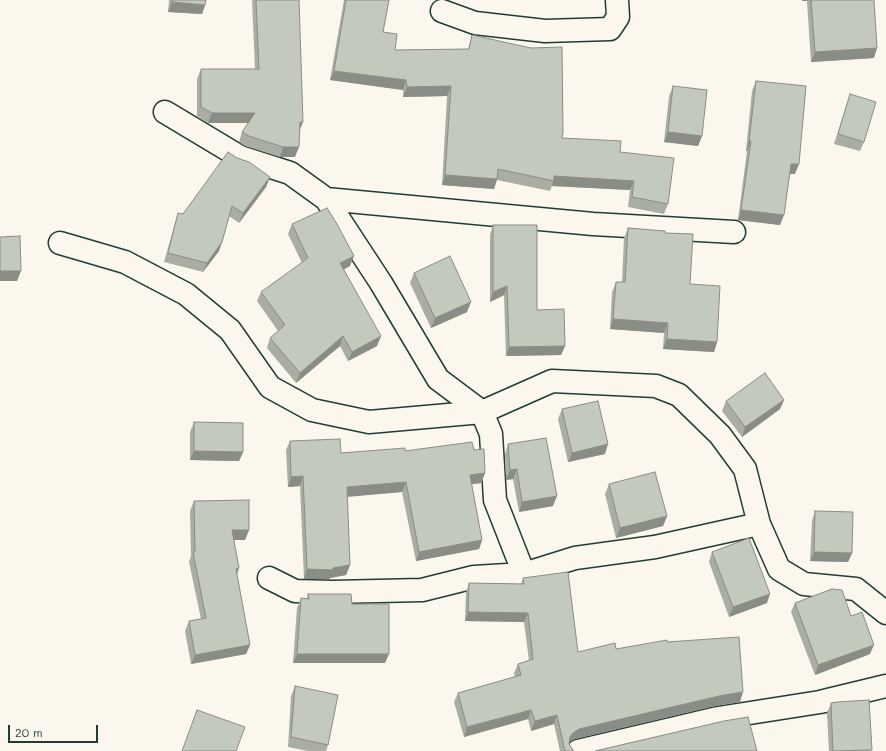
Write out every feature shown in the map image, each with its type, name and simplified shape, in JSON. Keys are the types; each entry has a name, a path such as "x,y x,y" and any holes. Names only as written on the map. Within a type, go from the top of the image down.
{"street":[{"path":"442,11 475,23 545,31 610,29 618,17 617,0"},
{"path":"165,112 240,157 290,173 326,200 381,283 438,379 482,412 491,434 495,500 524,574"},
{"path":"326,200 593,224 734,232"},
{"path":"60,243 125,262 186,294 230,330 270,387 312,410 369,422 482,412 552,381 656,386 679,394 720,435 745,469 759,524 779,569 804,584 856,589 886,613"},
{"path":"269,578 296,591 333,592 422,590 474,577 524,574 575,558 655,546 759,524"},
{"path":"578,751 718,718 820,702 886,686"}],"building":[{"path":"172,0 206,0 205,5 172,2"},
{"path":"256,0 299,0 303,122 300,122 299,147 283,147 249,136 242,132 255,113 212,113 201,107 201,69 259,69"},
{"path":"346,0 389,0 383,32 397,34 395,50 469,49 472,35 531,48 562,47 562,138 621,141 620,152 674,158 668,204 632,197 634,181 554,176 554,181 498,169 497,179 445,175 451,86 407,87 406,80 334,71"},
{"path":"811,0 874,0 877,48 815,52"},
{"path":"756,81 806,86 799,164 791,164 784,215 741,210 751,141 749,141"},
{"path":"673,86 707,90 702,136 668,132"},
{"path":"850,94 876,102 864,142 838,134"},
{"path":"228,152 237,158 249,162 270,177 243,213 232,206 222,242 207,263 168,253 178,213 183,214"},
{"path":"327,208 354,256 340,263 381,336 352,352 343,336 300,373 270,338 285,325 261,292 308,258 292,224"},
{"path":"493,225 537,225 537,310 564,309 565,346 509,347 507,286 493,292"},
{"path":"628,228 665,231 665,233 693,234 690,284 720,286 717,342 667,339 668,323 613,319 616,282 625,282"},
{"path":"20,236 21,271 0,271 0,237"},
{"path":"450,256 471,302 435,318 414,273"},
{"path":"765,373 784,400 745,427 726,401"},
{"path":"598,401 608,444 572,453 562,409"},
{"path":"194,422 243,423 243,452 194,451"},
{"path":"546,438 557,496 522,502 517,469 510,470 508,444"},
{"path":"340,439 341,453 405,448 405,451 472,442 474,450 484,449 485,473 470,475 482,540 419,552 406,482 347,487 350,565 333,568 333,570 307,569 303,476 291,477 290,441"},
{"path":"655,472 667,516 620,528 609,484"},
{"path":"249,500 249,530 232,530 239,568 236,569 250,645 195,655 189,621 206,618 193,552 195,552 194,501"},
{"path":"815,511 853,512 852,553 814,552"},
{"path":"749,538 770,594 733,607 712,552"},
{"path":"568,572 578,652 615,643 616,649 667,640 667,642 739,637 743,692 719,696 579,729 570,737 569,744 574,751 565,751 557,715 535,721 531,710 467,727 458,693 521,675 518,664 533,659 528,613 468,612 469,583 524,584 523,578"},
{"path":"832,589 842,590 851,616 862,612 874,645 818,665 795,603"},
{"path":"308,594 351,594 352,604 389,604 389,654 297,654 301,598 309,599"},
{"path":"295,686 338,695 328,745 291,737"},
{"path":"869,700 872,750 833,751 831,703"},
{"path":"197,710 245,727 236,751 182,751"},
{"path":"748,717 757,751 595,751 724,721"}]}
